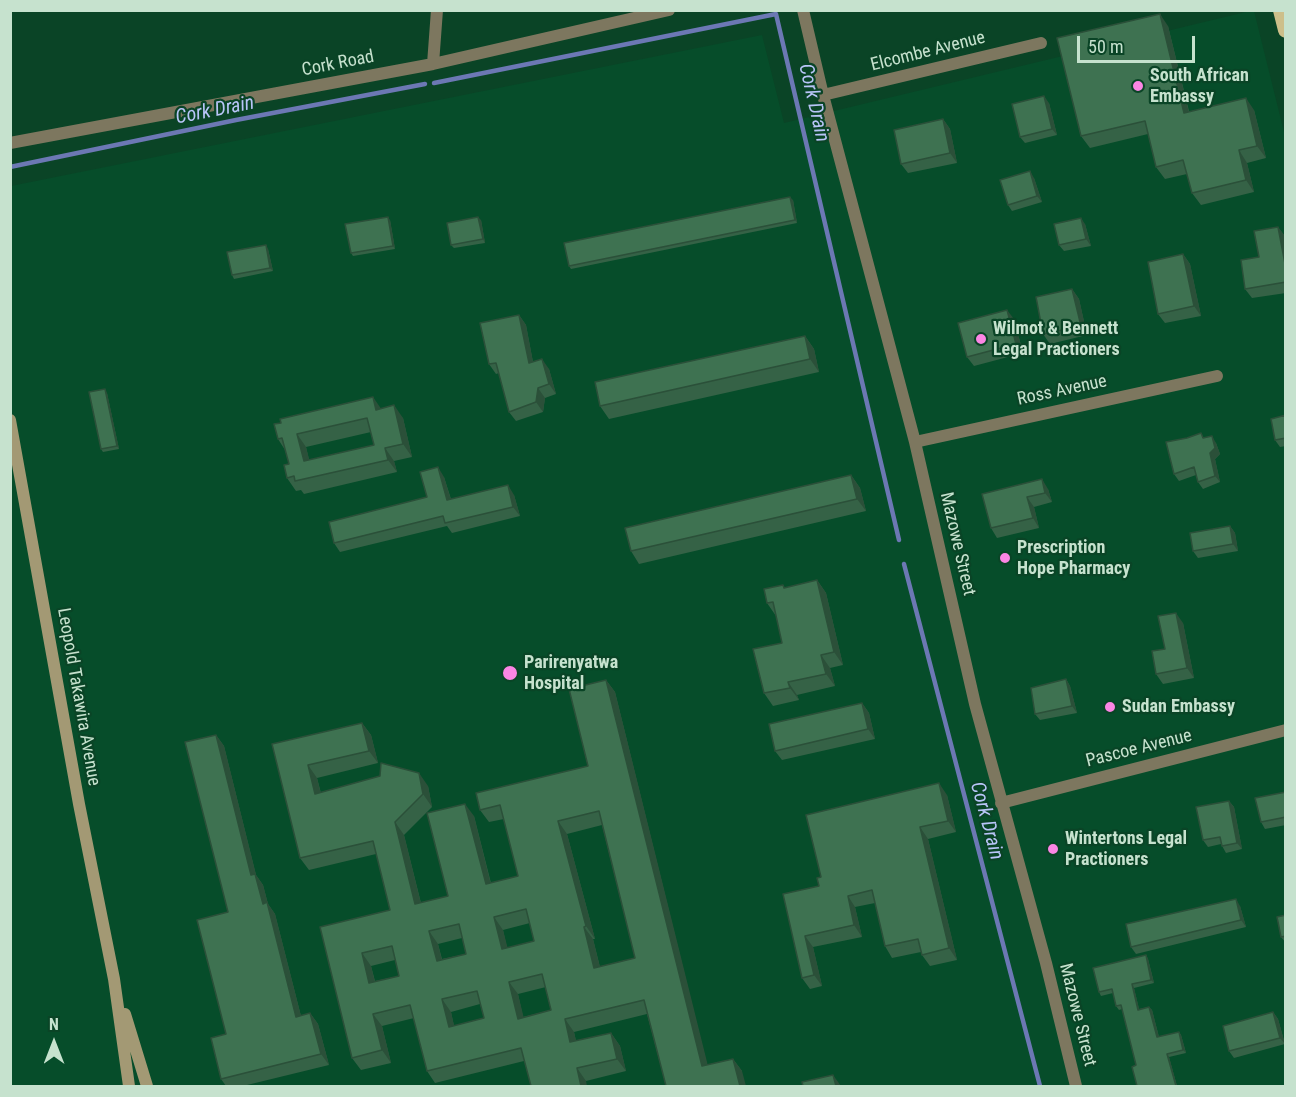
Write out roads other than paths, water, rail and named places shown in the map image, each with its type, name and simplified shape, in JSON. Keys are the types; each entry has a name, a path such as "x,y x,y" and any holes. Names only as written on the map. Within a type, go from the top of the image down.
{"highway":[{"path":"1281,10 1286,30"}],"main road":[{"name":"Leopold Takawira Avenue","path":"10,420 79,804 114,979 129,1086"},
{"name":"Leopold Takawira Avenue","path":"114,979 147,1086"}],"street":[{"path":"433,64 437,10"},
{"name":"Cork Road","path":"10,143 433,64 669,10"},
{"name":"Mazowe Street","path":"803,10 823,96 915,442 975,704 1046,963 1076,1086"},
{"name":"Elcombe Avenue","path":"823,96 1041,43"},
{"name":"Ross Avenue","path":"915,442 1217,376"},
{"name":"Pascoe Avenue","path":"1001,803 1286,730"}],"waterway":[{"name":"Cork Drain","path":"434,83 776,14 899,540"},
{"name":"Cork Drain","path":"10,167 425,84"},
{"name":"Cork Drain","path":"904,564 1040,1086"}],"place":[{"name":"South African Embassy","path":"1138,86"},
{"name":"Wilmot & Bennett Legal Practioners","path":"981,339"},
{"name":"Prescription Hope Pharmacy","path":"1005,558"},
{"name":"Parirenyatwa Hospital","path":"510,673"},
{"name":"Sudan Embassy","path":"1110,707"},
{"name":"Wintertons Legal Practioners","path":"1053,849"}]}
